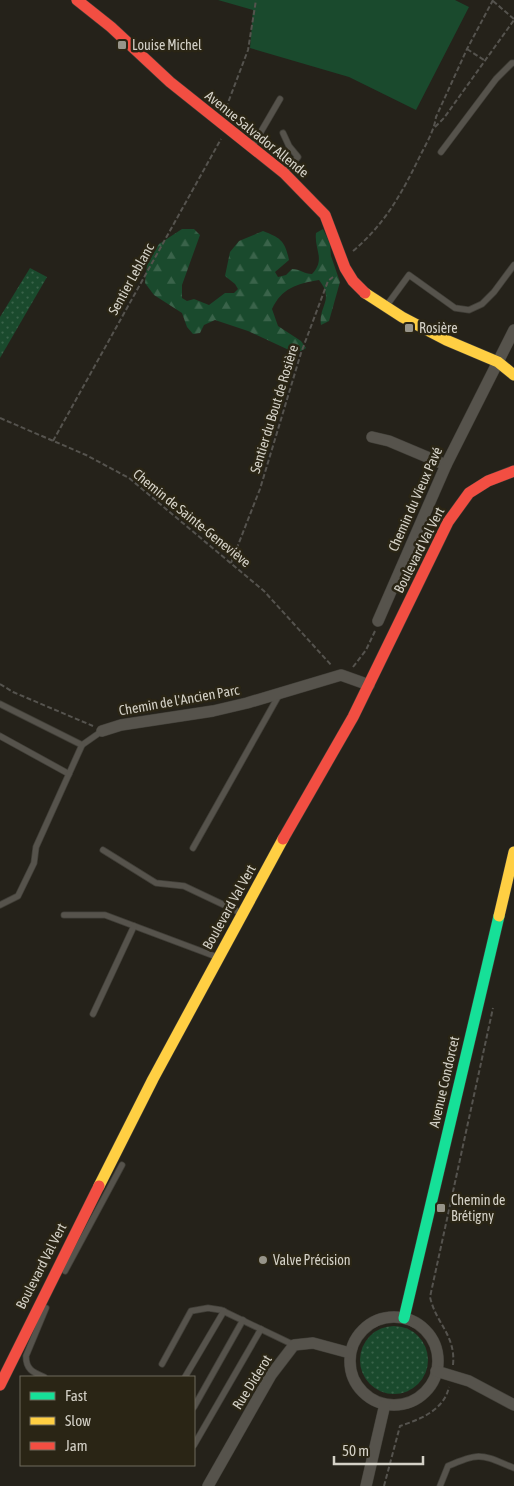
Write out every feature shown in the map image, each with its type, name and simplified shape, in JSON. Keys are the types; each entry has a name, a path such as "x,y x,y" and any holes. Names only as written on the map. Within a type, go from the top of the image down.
{"street":[{"name":"Avenue Salvador Allende","path":"77,0 111,27 170,82 284,173 326,215 343,263 353,281 363,292 385,307 439,337 498,362 514,375"},
{"name":"Chemin du Vieux Pavé","path":"378,622 446,465 514,330"},
{"path":"372,437 389,440 446,465"},
{"name":"Boulevard Val Vert","path":"0,1385 152,1079 353,717 448,522 469,493 488,481 514,471"},
{"path":"341,675 369,685"},
{"name":"Chemin de l'Ancien Parc","path":"102,731 121,725 213,711 279,695 341,675"},
{"name":"Avenue Condorcet","path":"404,1318 509,891 514,852"},
{"path":"390,1317 404,1318 417,1323 427,1332 434,1344 438,1358 436,1371 431,1384 422,1394 411,1401 399,1404 385,1404 373,1399 358,1386 350,1367 350,1353 359,1334 376,1320 390,1317"},
{"path":"294,1345 313,1343 350,1353"},
{"name":"Rue Diderot","path":"208,1486 271,1375 294,1345"},
{"path":"436,1371 469,1382 514,1405"},
{"path":"366,1486 385,1404"}],"lane":[{"path":"442,152 496,79 514,63"},
{"path":"252,147 280,99"},
{"path":"283,133 289,146 298,157 284,173"},
{"path":"385,307 409,275 455,308 469,310 482,304 494,292 514,265"},
{"path":"193,848 279,695"},
{"path":"0,704 82,745"},
{"path":"0,905 18,896 34,863 36,847 82,745 102,731"},
{"path":"0,736 69,774"},
{"path":"103,850 156,883 184,886 243,914"},
{"path":"64,915 105,915 219,958"},
{"path":"93,1014 134,926"},
{"path":"42,1376 30,1371 26,1364 26,1356 48,1300 122,1166"},
{"path":"162,1364 191,1311 208,1308 224,1311 294,1345"},
{"path":"186,1376 224,1311"},
{"path":"195,1405 243,1320"},
{"path":"195,1443 261,1329"},
{"path":"440,1486 448,1466 470,1456 485,1456 514,1468"}],"path":[{"name":"Sentier Leblanc","path":"53,440 224,124 248,50 256,0"},
{"path":"493,0 514,20 444,118 434,128 436,117 467,49 493,0"},
{"path":"467,49 485,60"},
{"name":"Sentier du Bout de Rosière","path":"232,563 260,489 301,353 328,281 354,250 387,217 434,128"},
{"name":"Chemin de Sainte-Geneviève","path":"0,418 86,455 129,478 264,590 341,675"},
{"path":"341,675 352,668 360,659 378,622"},
{"path":"0,684 13,692 79,719 102,731"},
{"path":"384,1486 400,1426 420,1419 434,1411 447,1397 452,1376 454,1355 450,1338 433,1311 430,1297 493,1006"}],"green space":[{"path":"218,0 455,0 469,7 416,110 349,77 250,48 253,10"},
{"path":"182,229 194,229 200,235 182,285 182,298 187,301 194,299 209,305 225,293 234,293 238,289 225,276 230,252 239,241 263,231 269,233 284,244 289,260 275,272 278,277 286,275 292,269 312,274 316,269 319,259 316,233 323,229 330,244 331,256 340,282 329,321 321,325 326,293 319,280 303,283 291,288 280,296 272,309 278,326 301,341 306,348 301,351 291,351 248,331 215,320 204,325 200,333 193,334 187,327 182,313 154,295 145,283 147,265 159,244"},
{"path":"30,268 47,277 0,358 0,317"},
{"path":"394,1326 407,1329 418,1336 425,1347 428,1360 425,1373 418,1384 407,1391 394,1394 381,1391 370,1384 363,1373 360,1360 363,1347 370,1336 381,1329"}],"traffic: fast":[{"path":"404,1318 499,916"}],"traffic: slow":[{"path":"365,293 402,317 446,340 498,362 514,375"},
{"path":"99,1186 153,1079 283,839"},
{"path":"499,916 514,852"}],"traffic: jam":[{"path":"77,0 111,27 170,82 284,173 325,215 345,268 353,281 365,293"},
{"path":"283,839 353,717 448,522 469,493 488,481 514,471"},
{"path":"0,1385 99,1186"}],"place":[{"name":"Louise Michel","path":"122,45"},
{"name":"Rosière","path":"409,328"},
{"name":"Chemin de Brétigny","path":"441,1208"},
{"name":"Valve Précision","path":"263,1260"}]}
